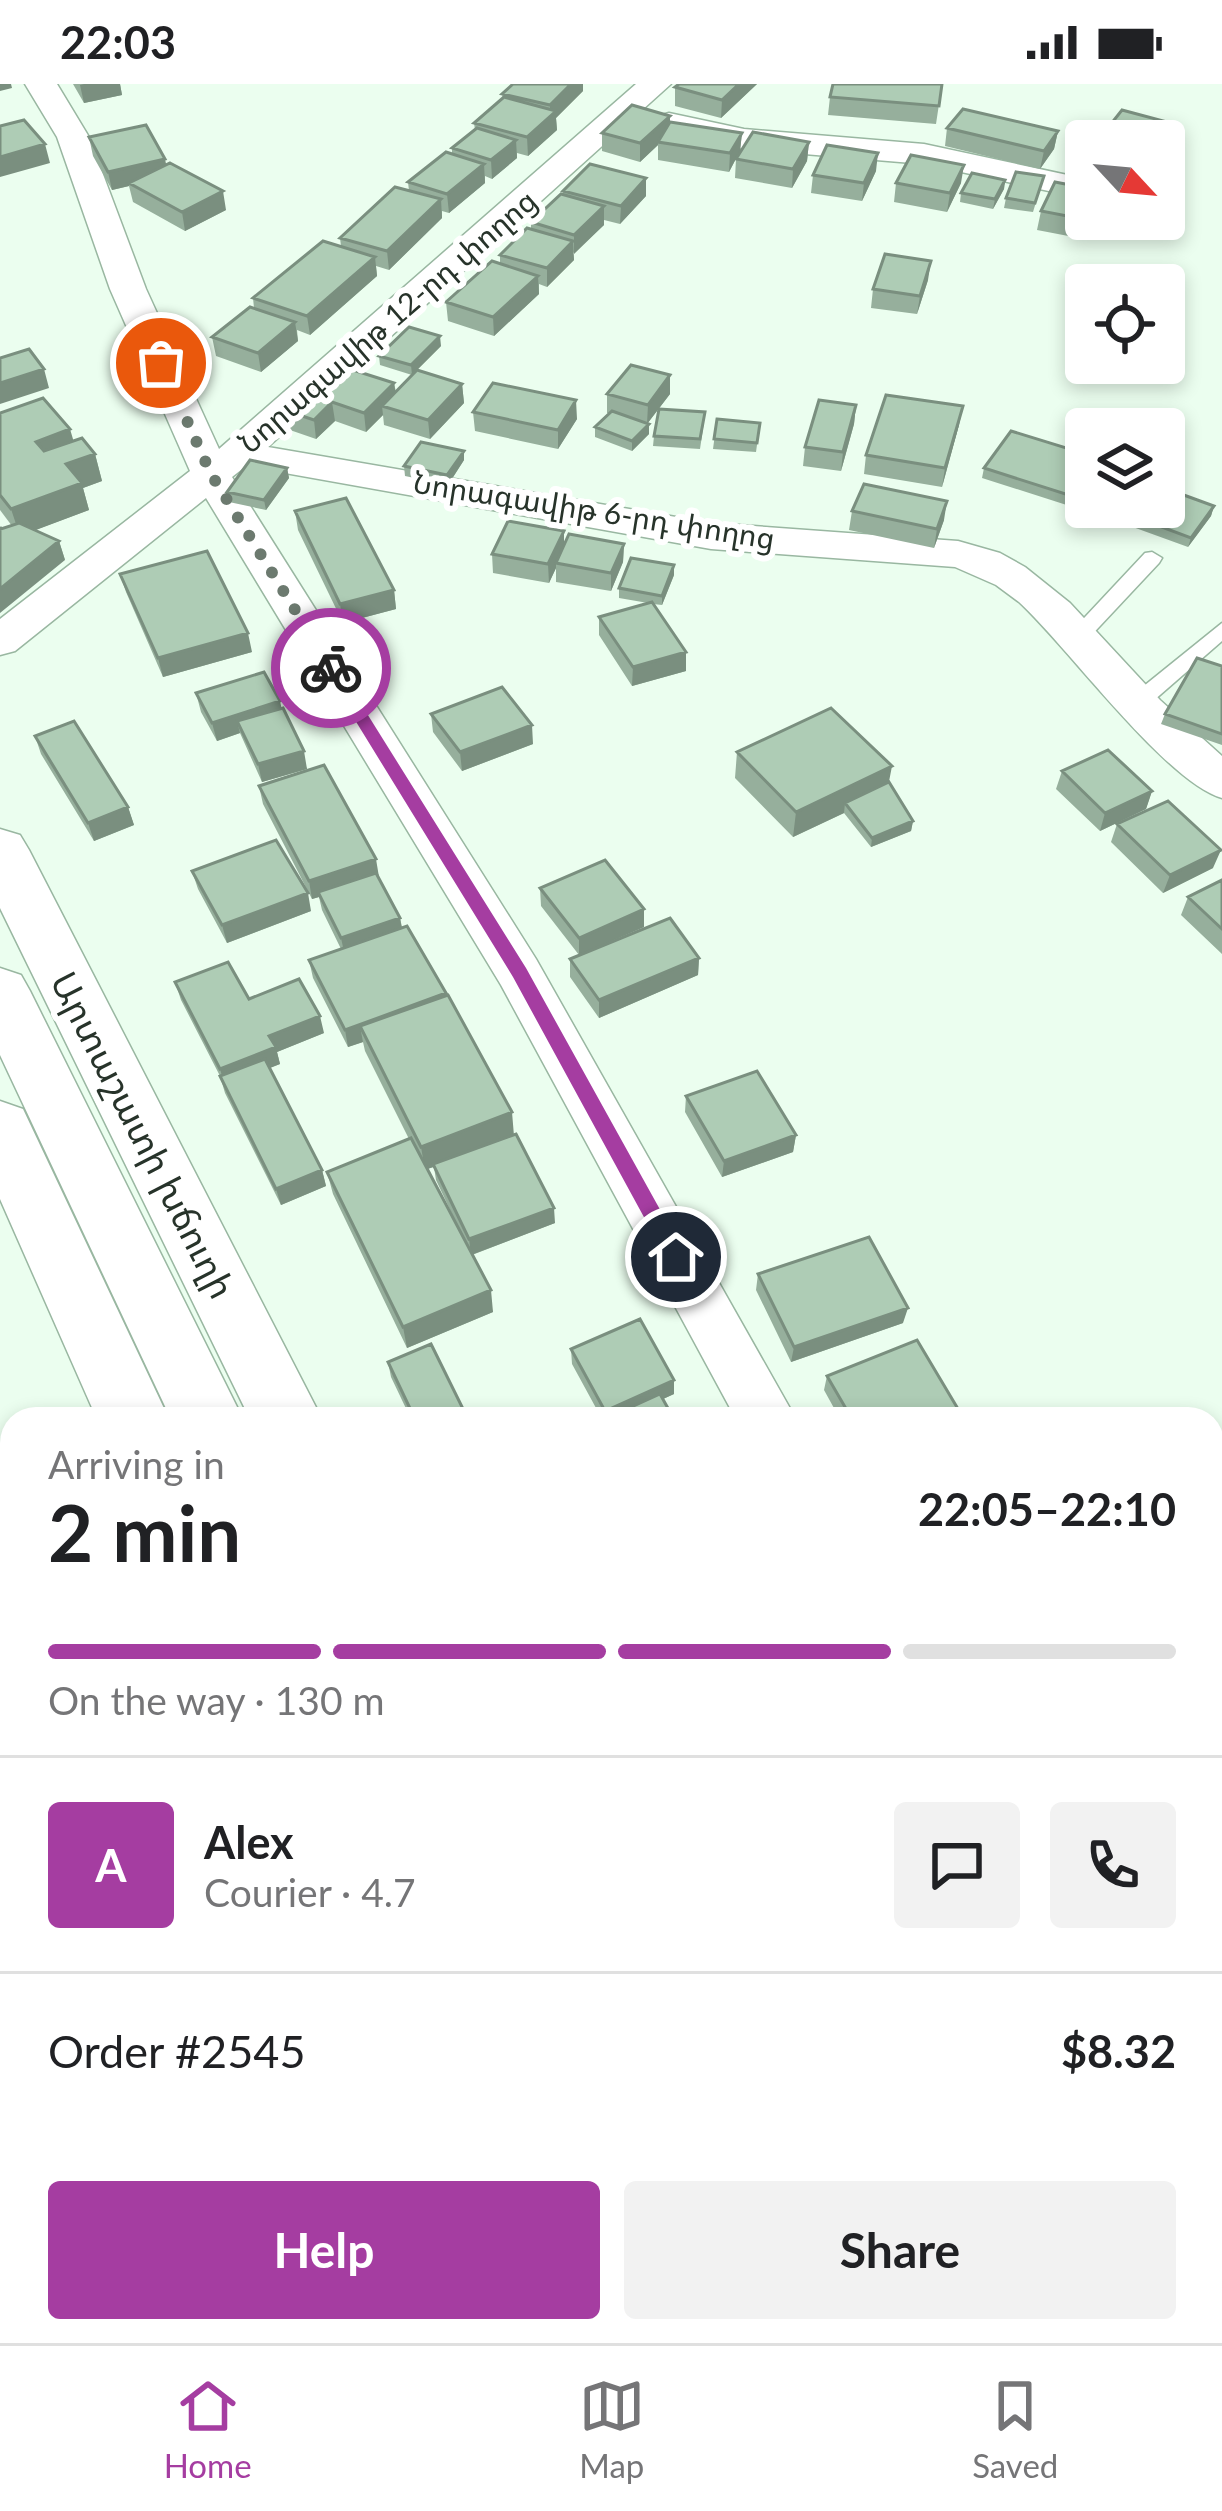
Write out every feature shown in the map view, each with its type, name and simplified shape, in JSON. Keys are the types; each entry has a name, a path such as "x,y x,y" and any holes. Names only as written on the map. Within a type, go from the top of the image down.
{"main road":[{"name":"Արտաշատի խճուղի","path":"0,850 280,1407"},
{"name":"Արտաշատի խճուղի","path":"0,991 201,1407"},
{"path":"0,1127 128,1407"}],"street":[{"path":"41,84 73,137 128,289 519,972 760,1407"},
{"name":"Նորագավիթ 12-րդ փողոց","path":"0,640 224,463 656,84"},
{"path":"626,114 744,139 924,154 1065,184"},
{"name":"Նորագավիթ 6-րդ փողոց","path":"224,463 710,536 992,562 1078,637 1137,704 1222,782"}],"lane":[{"path":"1078,637 1152,558"},
{"path":"1137,704 1222,630"}],"building":[{"path":"513,84 571,84 550,105 502,94"},
{"path":"739,84 722,100 675,87"},
{"path":"833,84 942,84 939,106 830,97"},
{"path":"504,97 556,111 527,137 474,123"},
{"path":"632,105 670,116 640,143 602,133"},
{"path":"963,109 1058,131 1044,151 947,128"},
{"path":"1122,110 1160,120 1114,120"},
{"path":"24,120 45,144 0,157 0,126"},
{"path":"670,122 742,133 730,153 658,142"},
{"path":"146,125 165,159 108,172 89,137"},
{"path":"477,128 516,140 491,160 452,148"},
{"path":"753,132 809,142 793,169 736,159"},
{"path":"827,145 878,153 864,183 813,175"},
{"path":"446,152 484,164 447,194 408,182"},
{"path":"911,155 964,165 950,193 896,183"},
{"path":"170,163 223,191 182,212 129,183"},
{"path":"590,164 646,178 621,206 563,191"},
{"path":"1016,172 1044,176 1035,203 1006,198"},
{"path":"972,173 1005,180 995,199 961,193"},
{"path":"1055,182 1065,184 1065,216 1041,211"},
{"path":"395,187 441,199 387,251 340,238"},
{"path":"561,194 604,206 574,235 531,222"},
{"path":"527,228 573,241 547,268 500,255"},
{"path":"323,241 375,257 307,316 253,298"},
{"path":"885,254 931,261 920,296 873,289"},
{"path":"492,261 538,276 493,317 446,302"},
{"path":"250,307 295,322 258,353 212,337"},
{"path":"409,327 440,336 411,365 379,356"},
{"path":"29,349 44,369 0,383 0,358"},
{"path":"334,364 394,383 364,413 332,402 314,420 284,410"},
{"path":"631,365 670,375 648,405 607,394"},
{"path":"417,370 462,384 428,420 382,406"},
{"path":"493,383 576,400 558,430 473,412"},
{"path":"886,395 963,406 945,468 866,455"},
{"path":"43,398 70,429 36,442 44,451 82,438 95,454 66,464 82,483 11,509 0,495 0,413"},
{"path":"819,400 856,405 843,452 805,447"},
{"path":"659,409 705,412 700,439 654,436"},
{"path":"612,411 649,424 632,441 595,427"},
{"path":"717,419 760,423 757,443 714,439"},
{"path":"1011,431 1065,448 1065,494 984,468"},
{"path":"421,442 464,451 447,475 404,466"},
{"path":"250,460 287,468 264,500 227,492"},
{"path":"864,484 947,501 937,529 852,511"},
{"path":"1185,495 1214,506 1191,538 1164,528 1185,528"},
{"path":"346,498 394,590 340,604 295,511"},
{"path":"508,521 564,531 548,564 492,554"},
{"path":"19,523 59,541 0,589 0,527"},
{"path":"569,534 624,544 611,573 556,563"},
{"path":"207,551 248,633 158,658 120,574"},
{"path":"631,558 674,565 662,596 619,588"},
{"path":"652,602 686,652 633,667 599,617"},
{"path":"1197,658 1222,666 1222,734 1165,714"},
{"path":"264,672 280,701 212,723 196,693"},
{"path":"502,687 532,725 460,752 431,714"},
{"path":"283,708 304,751 258,764 237,721"},
{"path":"831,708 892,766 796,812 737,752"},
{"path":"74,721 128,807 88,823 35,736"},
{"path":"1108,750 1152,791 1105,813 1062,771"},
{"path":"324,765 376,859 309,881 259,786"},
{"path":"889,782 913,821 872,838 845,803"},
{"path":"1168,801 1221,850 1170,875 1117,824"},
{"path":"276,840 308,893 222,925 192,871"},
{"path":"605,860 644,909 579,938 540,888"},
{"path":"376,873 400,918 341,938 318,892"},
{"path":"1222,880 1222,929 1188,897"},
{"path":"670,918 699,958 599,1000 570,959"},
{"path":"407,926 446,993 345,1030 309,960"},
{"path":"228,962 249,999 299,979 320,1016 269,1036 276,1047 220,1069 175,982"},
{"path":"448,995 512,1112 421,1147 360,1026"},
{"path":"265,1059 322,1170 276,1189 220,1076"},
{"path":"757,1071 796,1135 724,1161 686,1096"},
{"path":"516,1134 554,1208 469,1239 433,1164"},
{"path":"411,1138 491,1290 403,1327 327,1172"},
{"path":"869,1237 908,1308 794,1347 758,1274"},
{"path":"640,1319 674,1380 614,1407 603,1407 571,1349"},
{"path":"917,1340 957,1407 845,1407 827,1376"},
{"path":"431,1344 462,1407 409,1407 388,1362"},
{"path":"660,1394 667,1407 631,1407"}],"way so far":[{"path":"161,363 211,474 331,668"}],"route":[{"path":"331,668 519,972 676,1257"}]}
